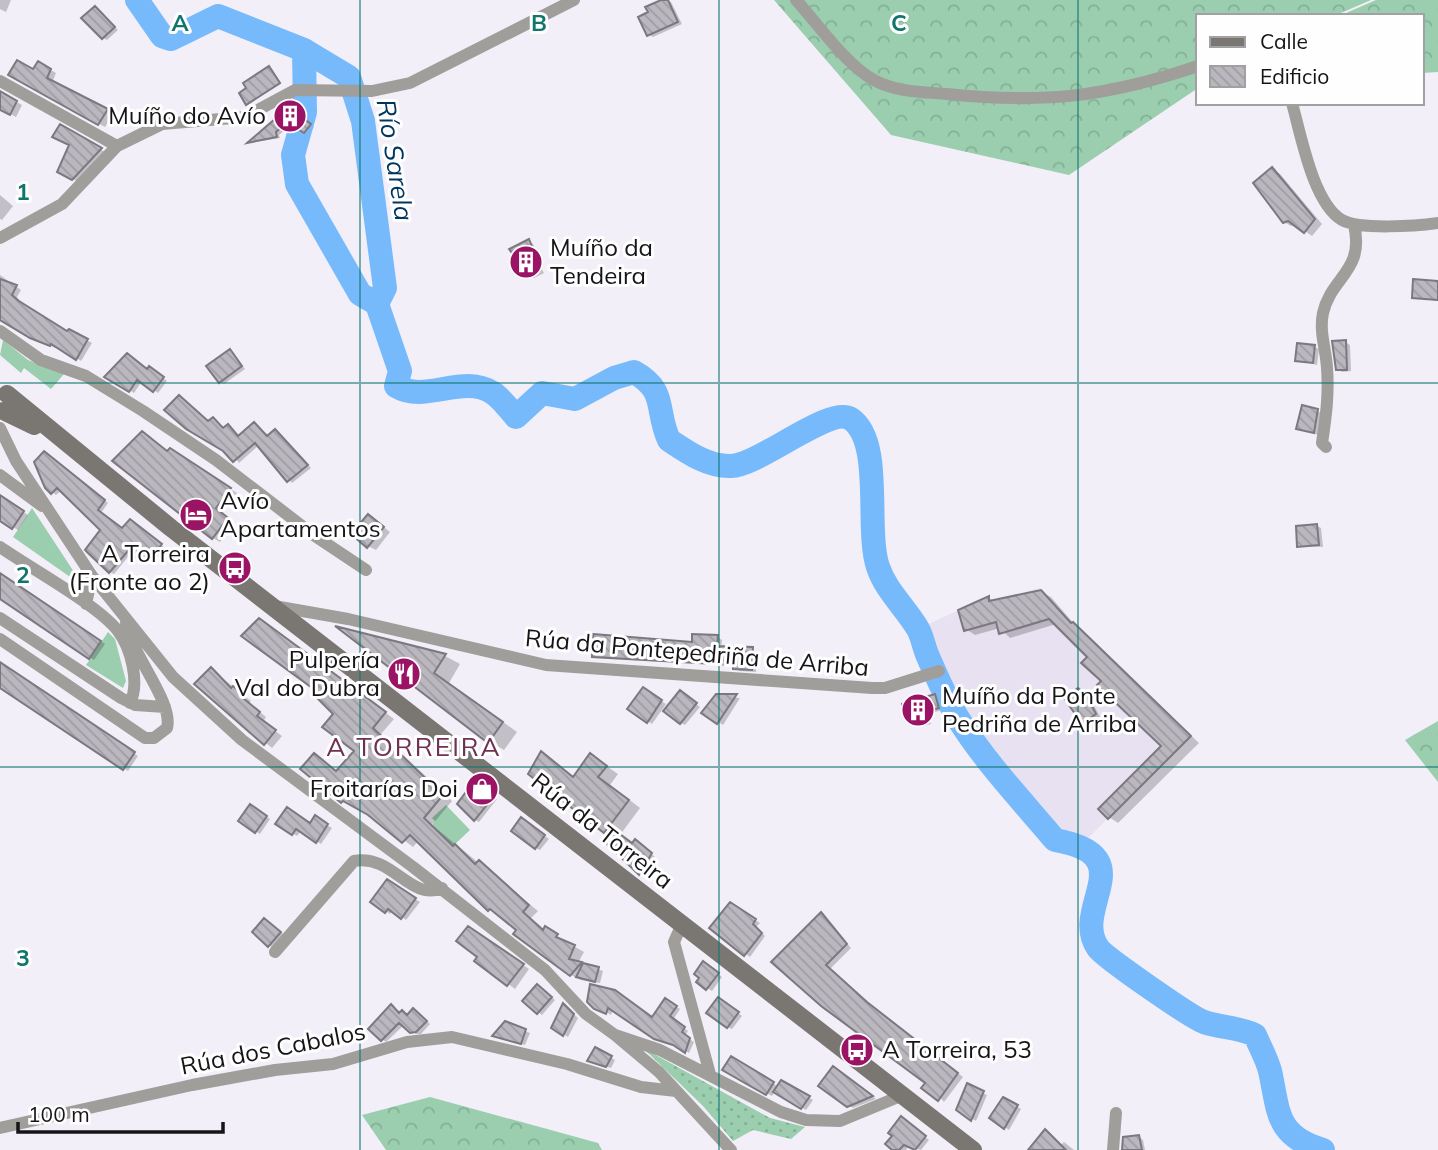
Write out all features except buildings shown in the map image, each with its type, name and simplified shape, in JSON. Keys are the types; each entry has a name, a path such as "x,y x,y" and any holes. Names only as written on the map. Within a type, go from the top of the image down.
{"main road":[{"name":"Rúa da Torreira","path":"2,406 61,440 973,1150"}],"street":[{"path":"0,237 62,204 117,146 162,124 176,120 245,117 300,90 372,91 410,83 574,0"},
{"path":"796,0 872,79 914,91 1009,100 1041,100 1103,93 1150,82 1196,67"},
{"path":"0,81 117,146"},
{"path":"1293,105 1321,194 1341,219 1354,225 1438,223"},
{"path":"1326,447 1322,443 1329,410 1321,321 1324,309 1358,250 1354,225"},
{"path":"0,331 41,360 86,376 133,405 216,460 315,536 366,570"},
{"path":"0,473 10,474 17,463 2,406"},
{"path":"0,446 17,463 92,576 173,677 242,740 442,888 545,970 586,1014 615,1035 676,1091 731,1150"},
{"path":"0,473 48,509"},
{"path":"0,547 86,604 118,631 127,647 134,690 130,703"},
{"path":"86,604 92,576"},
{"name":"Rúa da Pontepedriña de Arriba","path":"271,605 348,619 546,665 885,688 939,671"},
{"path":"103,617 121,613"},
{"path":"0,639 145,738 157,737 167,728 165,707 131,642 121,613"},
{"path":"0,618 130,703 165,707"},
{"path":"275,952 354,861 391,869 422,892 431,893 442,888"},
{"path":"682,924 674,942 677,961 710,1074"},
{"path":"615,1035 636,1040 710,1074 781,1112 817,1122 840,1121 903,1095"},
{"name":"Rúa dos Cabalos","path":"0,1128 192,1085 333,1064 407,1042 452,1037 568,1064 641,1087 676,1091"},
{"path":"1113,1150 1116,1113"}],"shaded area":[{"path":"1040,588 1071,623 1191,736 1083,843 1057,833 987,750 967,723 942,676 922,627 989,596 990,601"}],"green space":[{"path":"774,0 1371,0 1339,14 1196,14 1196,89 1069,175 891,135"},
{"path":"1376,0 1438,0 1438,72 1424,73 1424,14 1344,14"},
{"path":"3,340 28,360 64,374 51,389 24,368 21,373 0,355"},
{"path":"32,508 76,575 73,579 13,537"},
{"path":"108,632 115,639 126,681 123,688 86,665"},
{"path":"1438,721 1438,782 1405,740"},
{"path":"446,805 470,830 453,846 432,826 435,821 432,818"},
{"path":"643,1048 770,1118 805,1127 791,1139 753,1130 733,1141 703,1106"},
{"path":"430,1097 598,1143 602,1150 386,1150 362,1115"}],"waterway":[{"name":"Río Sarela","path":"137,0 162,36 171,39 218,16 304,50 305,112 293,155 297,184 360,294 377,304 400,371 396,386 419,392 469,386 481,388 496,395 516,417 542,393 575,399 614,378 634,372 652,386 669,440 698,458 722,466 744,463 827,420 841,417 851,419 861,430 871,466 874,551 881,576 918,629 927,655 951,705 981,752 1055,840 1082,848 1096,858 1101,871 1092,917 1092,933 1098,948 1196,1018 1255,1035 1269,1066 1282,1120 1296,1137 1323,1150"},
{"name":"Río Sarela","path":"304,50 349,77 363,121 385,288 377,304"}],"place":[{"name":"Muíño do Avío","path":"290,116"},
{"name":"Muíño da Tendeira","path":"526,262"},
{"name":"Avío Apartamentos","path":"196,515"},
{"name":"A Torreira (Fronte ao 2)","path":"235,568"},
{"name":"Pulpería Val do Dubra","path":"404,674"},
{"name":"Muíño da Ponte Pedriña de Arriba","path":"918,710"},
{"name":"Froitarías Doi","path":"482,789"},
{"name":"A Torreira, 53","path":"857,1050"}],"district":[{"name":"A TORREIRA","path":"414,747"}]}
